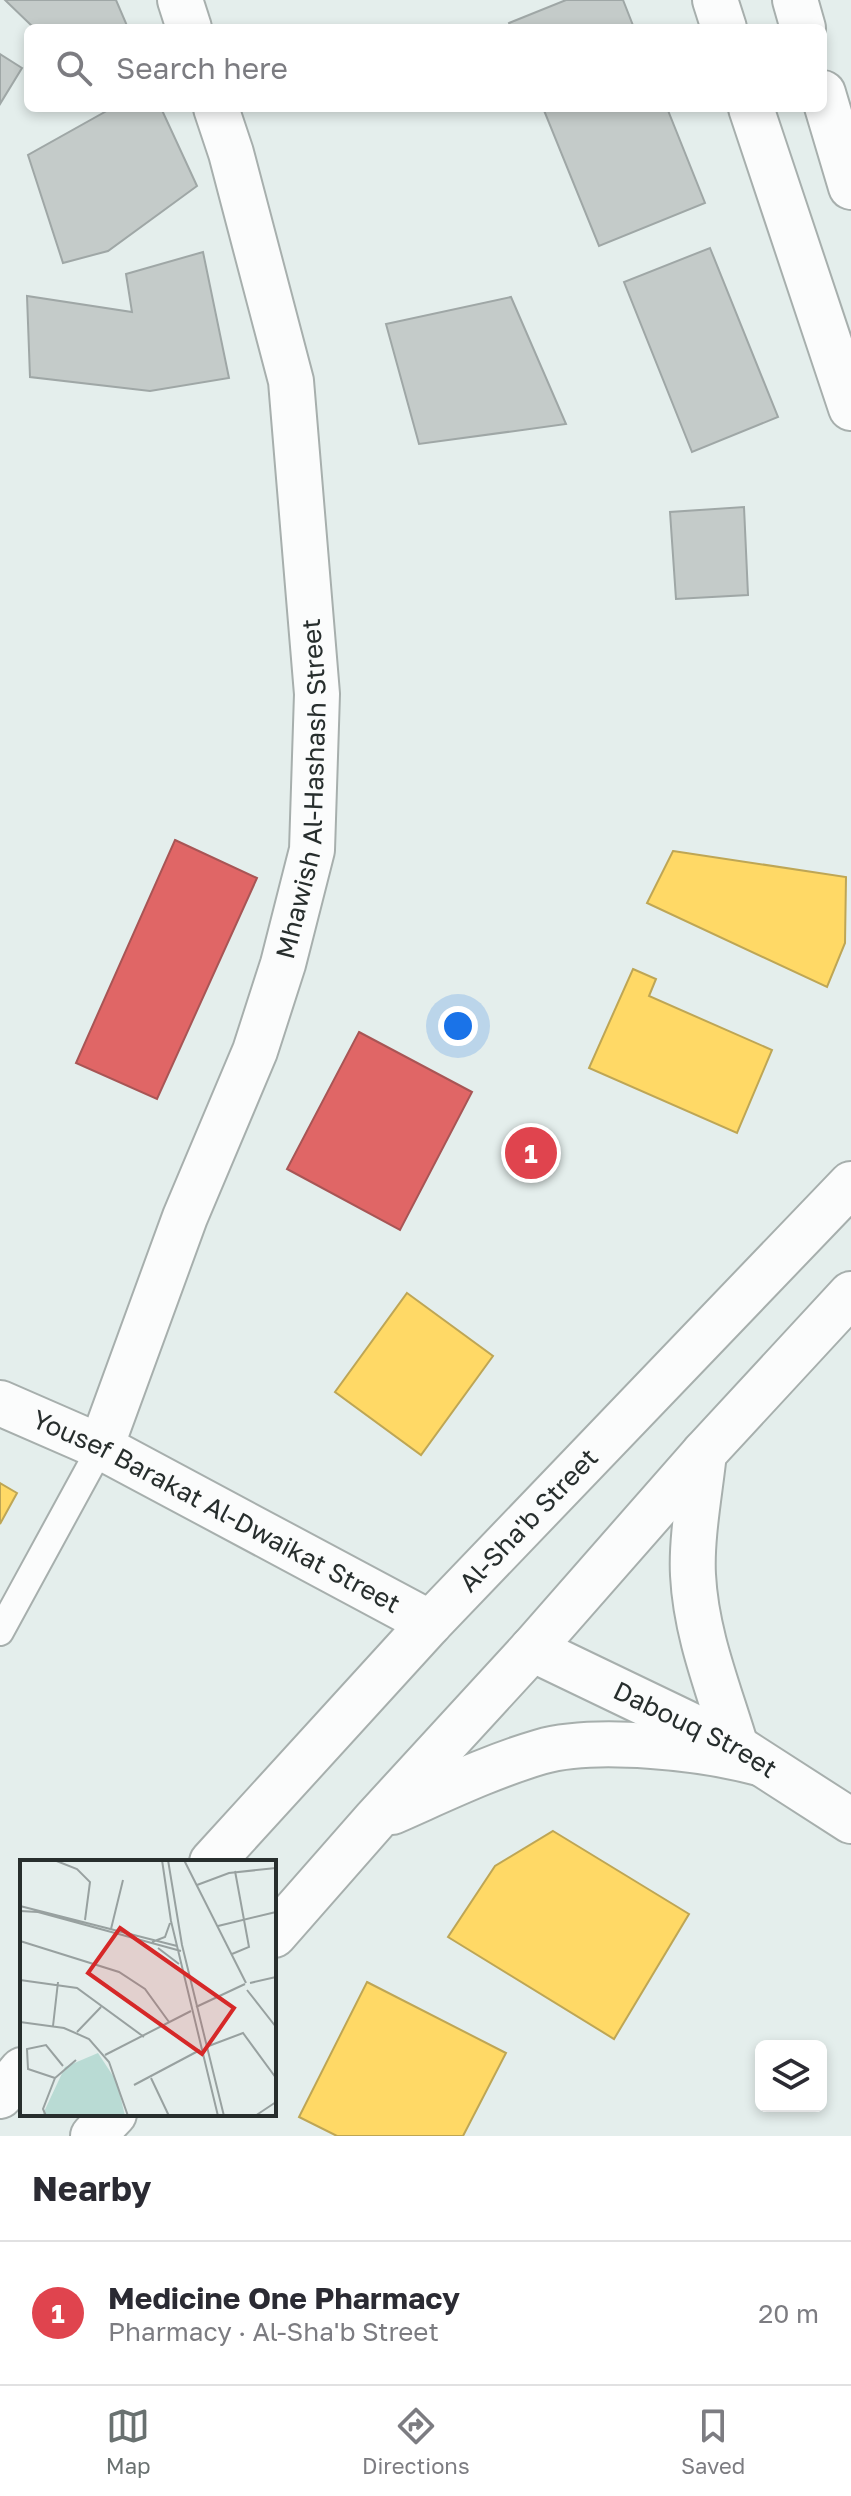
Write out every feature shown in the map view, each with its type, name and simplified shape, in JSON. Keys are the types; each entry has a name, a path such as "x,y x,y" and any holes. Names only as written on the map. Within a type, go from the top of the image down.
{"street":[{"path":"180,0 188,24"},
{"path":"715,0 723,24"},
{"path":"795,0 802,24"},
{"path":"827,106 851,187"},
{"name":"Mhawish Al-Hashash Street","path":"101,1447 185,1217 255,1051 283,964 312,850 317,694 291,381 217,112"},
{"path":"752,112 851,408"},
{"name":"Al-Sha'b Street","path":"214,1860 430,1623 849,1185"},
{"path":"276,1933 704,1453 851,1294"},
{"name":"Yousef Barakat Al-Dwaikat Street","path":"0,1403 101,1447 430,1623"},
{"path":"375,1820 446,1788 541,1752 579,1746 618,1745 747,1755 704,1646 696,1605 694,1547 704,1453"},
{"name":"Dabouq Street","path":"532,1649 747,1755 851,1821"}],"lane":[{"path":"0,1632 101,1447"}],"building: Homes":[{"path":"673,851 846,877 845,943 827,987 647,903"},
{"path":"633,969 656,979 649,996 772,1050 737,1133 589,1068"},
{"path":"407,1293 493,1356 421,1455 335,1392"},
{"path":"0,1483 17,1493 0,1524"},
{"path":"553,1831 689,1914 614,2039 448,1937 495,1866"},
{"path":"367,1982 506,2053 463,2136 337,2136 299,2117"}],"building: Shops":[{"path":"175,840 257,878 157,1099 76,1063"},
{"path":"359,1032 472,1092 400,1230 287,1169"}],"building: Other":[{"path":"5,0 116,0 126,24 30,24"},
{"path":"566,0 623,0 632,24 509,24"},
{"path":"0,54 22,68 0,104"},
{"path":"105,112 163,112 197,186 108,251 63,263 28,155"},
{"path":"545,112 669,112 705,203 599,246"},
{"path":"710,248 778,417 692,452 624,282"},
{"path":"203,252 229,378 150,391 30,377 27,296 132,312 126,274"},
{"path":"511,297 566,424 419,444 386,324"},
{"path":"744,507 748,595 676,599 670,512"}],"place":[{"name":"Medicine One Pharmacy","path":"531,1153"}]}
